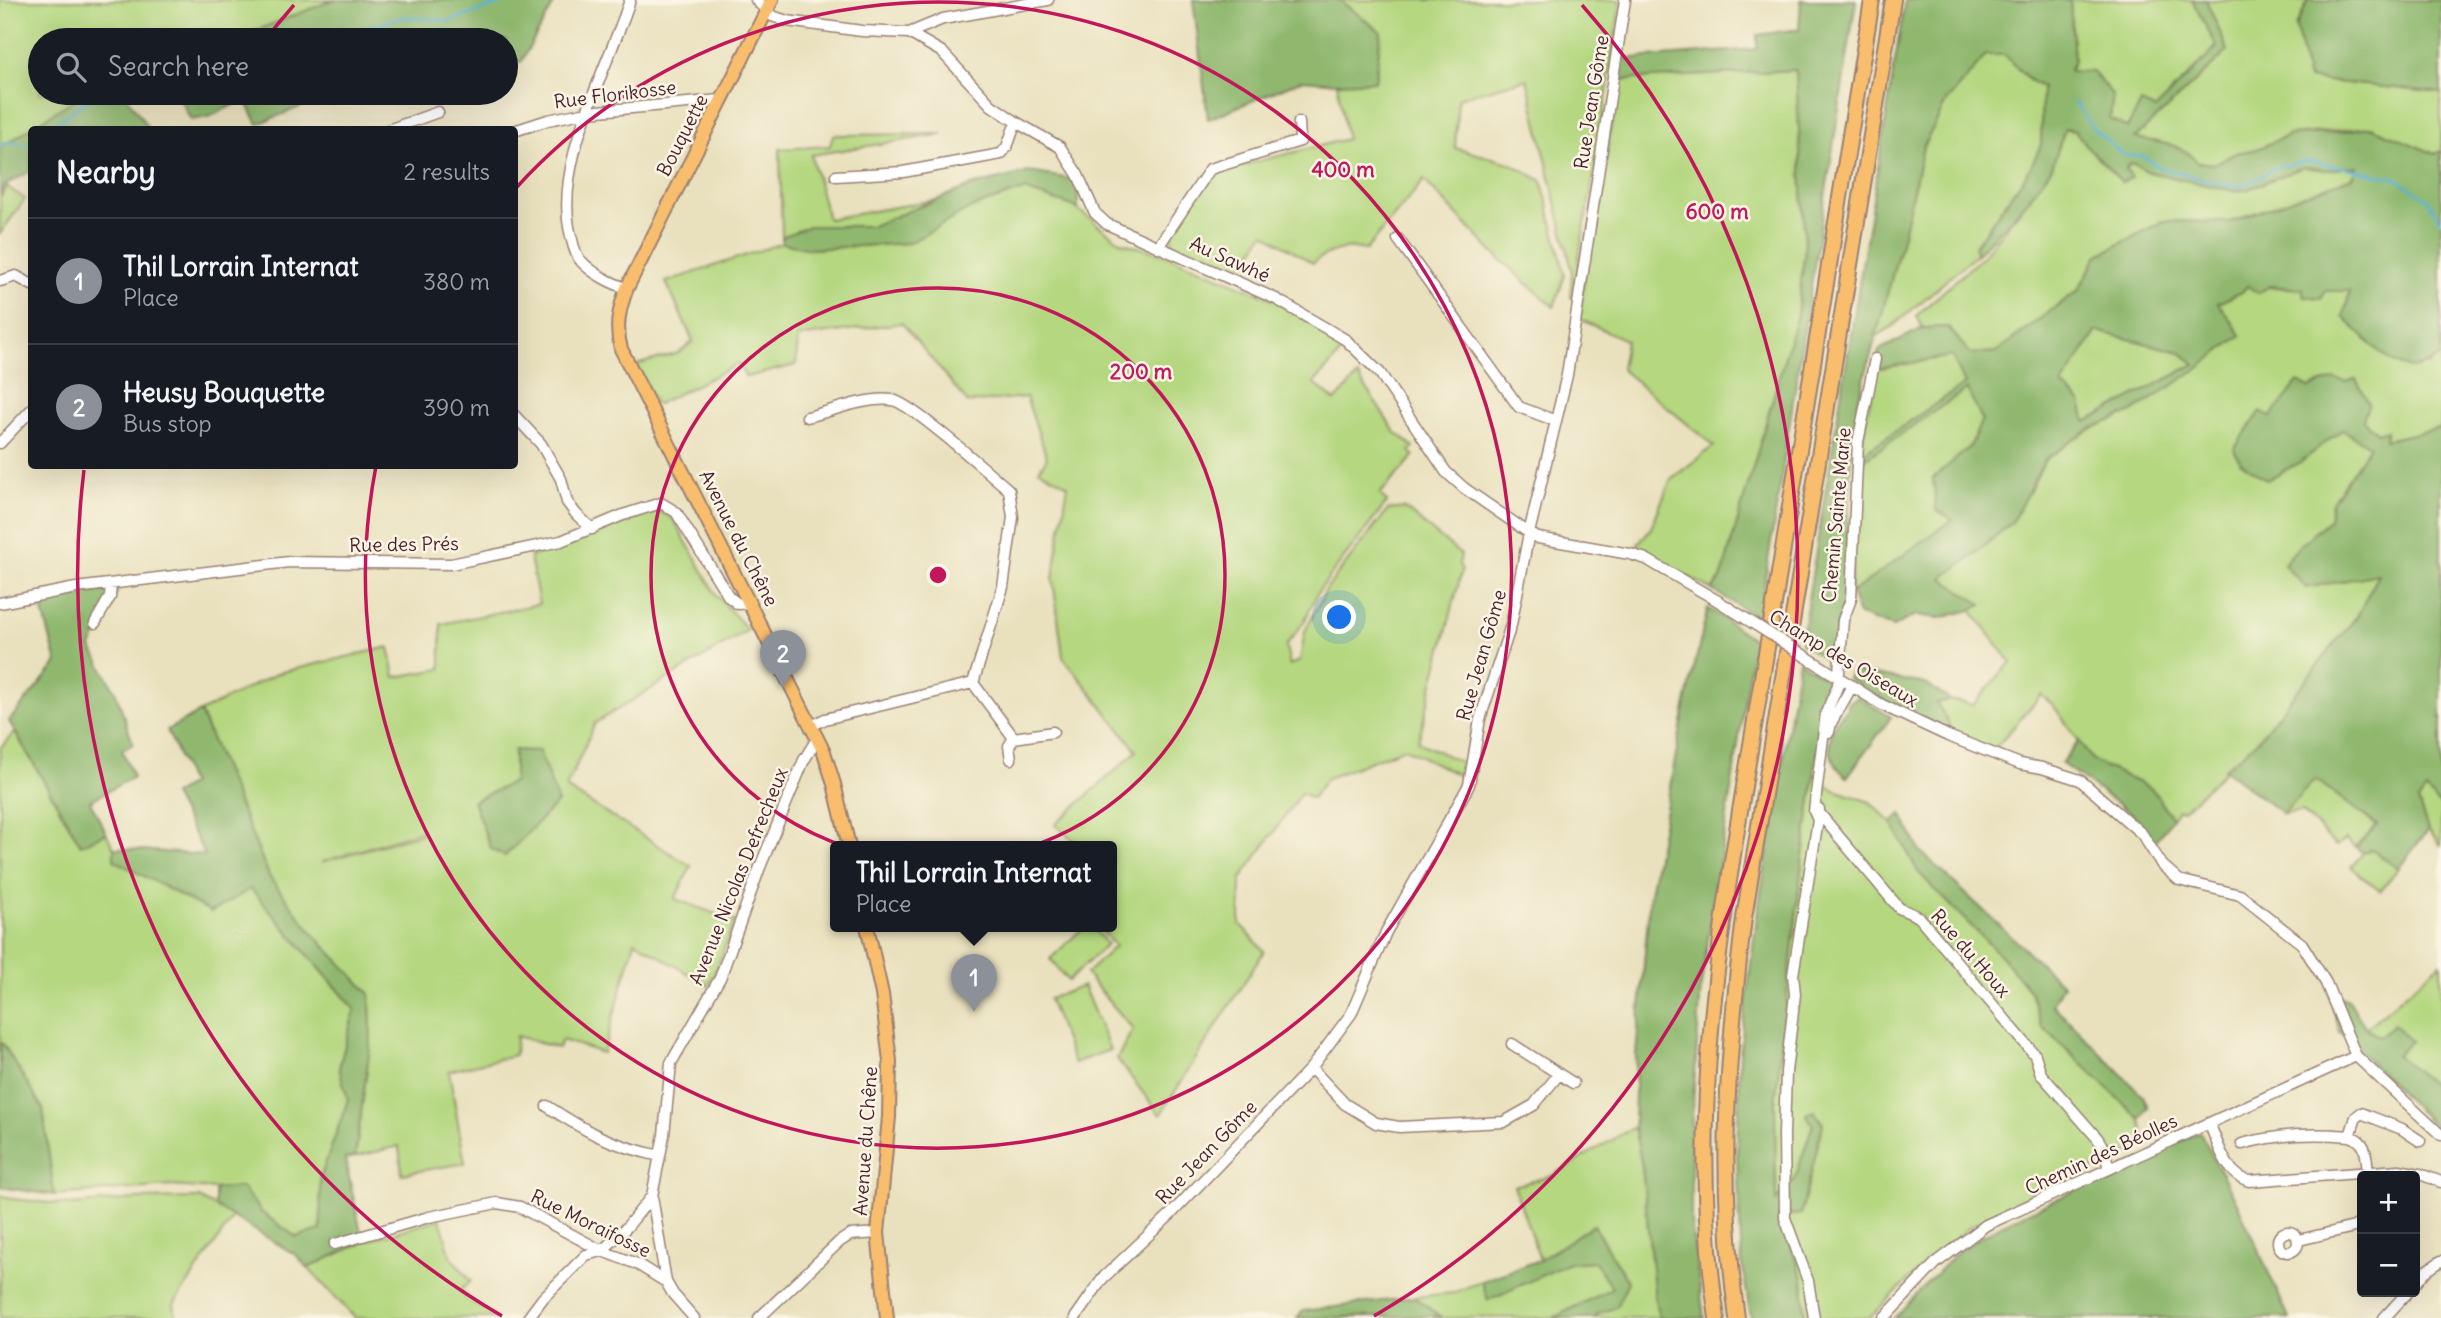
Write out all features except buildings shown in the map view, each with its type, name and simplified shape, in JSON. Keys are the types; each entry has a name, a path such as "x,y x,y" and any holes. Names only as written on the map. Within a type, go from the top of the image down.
{"highway":[{"path":"1717,1318 1705,1173 1713,1001 1735,846 1872,0"},
{"path":"1737,1318 1729,1252 1725,1172 1726,1087 1733,1002 1748,894 1893,0"}],"main road":[{"name":"Bouquette","path":"627,288 769,6"},
{"name":"Avenue du Chêne","path":"627,288 617,324 621,349 817,739 834,784 848,841"},
{"name":"Avenue du Chêne","path":"868,932 888,1035 891,1087 878,1233 887,1318"}],"street":[{"path":"627,288 616,285 579,260 566,206 574,160 587,112 629,0"},
{"path":"756,0 769,6 788,21 909,33 943,19 1048,0"},
{"name":"Rue Jean Gôme","path":"1075,1318 1103,1278 1170,1215 1311,1068 1351,1014 1379,945 1469,785 1480,719 1507,639 1529,533 1567,376 1625,0"},
{"name":"Au Sawhé","path":"909,33 942,52 991,105 1060,147 1078,175 1095,214 1107,224 1276,299 1346,340 1380,373 1446,472 1464,488 1529,533"},
{"name":"Rue Florikosse","path":"518,130 587,112 721,100"},
{"path":"405,126 438,111"},
{"path":"836,176 903,172 1000,154 1007,147 1016,122"},
{"path":"1158,247 1210,169 1300,141 1300,122"},
{"path":"1398,239 1519,407 1556,422"},
{"path":"0,281 16,276 28,283"},
{"name":"Chemin Sainte Marie","path":"1814,1318 1808,1281 1785,1218 1786,1072 1795,994 1793,975 1818,820 1814,811 1821,748 1826,713 1838,685 1833,674 1843,620 1851,599 1858,442 1875,359"},
{"path":"807,418 865,402 894,400 920,416 1009,490 1013,517 1003,587 973,683"},
{"path":"0,443 28,413"},
{"path":"518,419 541,444 561,479 567,502 592,529"},
{"name":"Rue des Prés","path":"0,603 53,592 289,562 451,564 538,547 662,503 676,512 729,597 738,604 750,603"},
{"name":"Champ des Oiseaux","path":"1529,533 1538,538 1646,559 1882,705 1948,736 2020,764 2080,780 2142,834 2162,865 2179,880 2240,895 2302,944 2326,983 2356,1056"},
{"path":"95,623 110,597 111,584"},
{"path":"811,726 825,719 973,683"},
{"path":"973,683 1014,738"},
{"name":"Rue du Houx","path":"1852,686 1831,723 1819,813 1899,908 1919,917 2035,1055 2041,1074 2098,1139 2104,1149 2109,1169"},
{"path":"1011,759 1009,746 1014,738 1053,732"},
{"name":"Avenue Nicolas Defrecheux","path":"653,1196 664,1135 671,1063 720,978 765,856 804,760 817,739"},
{"path":"1511,1044 1573,1083"},
{"path":"2356,1056 2441,1135"},
{"name":"Chemin des Béolles","path":"1884,1318 1936,1263 1986,1225 2356,1056"},
{"path":"1311,1068 1345,1104 1376,1123 1399,1127 1504,1122 1534,1105 1559,1074"},
{"path":"547,1106 582,1129 612,1144 660,1156"},
{"path":"2350,1136 2356,1117 2361,1113 2402,1129 2420,1140"},
{"path":"2209,1124 2236,1177 2249,1181 2264,1181 2357,1174"},
{"path":"2242,1144 2272,1136 2300,1133 2350,1136 2360,1139 2365,1146 2368,1171"},
{"path":"2420,1175 2441,1182"},
{"path":"528,1318 543,1298 586,1255 602,1251 653,1196"},
{"path":"653,1196 666,1282 694,1318"},
{"name":"Rue Moraifosse","path":"335,1244 429,1217 497,1203 520,1206 602,1251 637,1264 666,1282"},
{"path":"2299,1240 2357,1225"},
{"path":"759,1318 839,1242 850,1235 878,1233"},
{"path":"2420,1278 2441,1261"},
{"path":"2384,1318 2403,1297"}],"green space":[{"path":"0,0 333,0 262,28 28,28 28,105 66,105 33,126 28,126 28,130 9,142 0,145"},
{"path":"333,0 556,0 521,62 518,62 518,28 262,28"},
{"path":"1193,0 1339,0 1381,32 1375,81 1337,83 1302,80 1208,119"},
{"path":"1339,0 1621,0 1579,256 1575,299 1571,297 1572,270 1527,79 1458,98 1455,148 1510,163 1542,181 1565,275 1554,307 1492,252 1424,180 1366,250 1338,250 1313,263 1264,233 1237,276 1174,248 1171,236 1215,172 1347,139 1337,83 1375,81 1381,32"},
{"path":"1801,0 1856,0 1759,618 1712,590 1721,579 1797,315 1805,249 1796,70 1617,80 1621,59 1757,49 1757,35 1799,29"},
{"path":"1905,0 2070,0 2074,60 2069,71 2093,72 2113,96 2110,119 2127,128 2141,103 2155,109 2217,47 2192,0 2206,0 2228,51 2135,138 2177,147 2197,162 2214,164 2236,153 2257,149 2289,135 2332,133 2371,127 2435,154 2441,151 2441,355 2415,368 2405,367 2389,359 2343,317 2350,291 2325,291 2321,298 2303,296 2303,289 2270,286 2258,293 2247,286 2242,292 2218,303 2241,335 2200,367 2132,412 2088,430 2045,460 2012,522 1942,578 1982,605 1940,618 1915,615 1893,627 1859,615 1851,593 1952,520 1936,509 1933,478 1970,447 1982,420 1967,389 1859,463 1859,456 1965,384 1952,356 1876,369 1879,350 1923,328 1948,327 1970,354 1996,352 2078,291 2097,256 2163,221 2230,222 2353,177 2357,166 2327,170 2303,167 2248,189 2232,191 2149,172 2132,163 2126,168 2132,178 2122,182 2075,131 2065,129 2052,167 2026,203 1977,254 1974,247 2030,169 2041,145 2042,87 2029,80 2004,55 1986,55 1946,102 1923,147 1900,247 1858,402 1851,455 1844,602 1834,638 1832,664 1801,643","holes":["2097,331 2180,352 2195,364 2086,422 2081,402 2062,385"]},
{"path":"2070,0 2192,0 2217,46 2155,110 2127,128 2110,119 2069,72 2074,60"},
{"path":"2206,0 2309,0 2296,26 2308,79 2441,93 2441,151 2435,154 2371,127 2289,135 2257,149 2236,153 2214,164 2197,162 2134,138 2228,51"},
{"path":"2309,0 2441,0 2441,93 2308,79 2296,26"},
{"path":"1986,55 2004,55 2029,80 2042,87 2041,145 2030,169 1974,247 1977,254 1893,326 1875,337 1900,247 1923,147 1946,102"},
{"path":"1796,70 1805,249 1797,315 1721,579 1712,590 1638,550 1637,545 1651,528 1671,479 1714,446 1621,369 1626,340 1579,319 1591,226 1606,162 1617,80"},
{"path":"66,105 132,105 147,126 33,126"},
{"path":"183,105 233,105 209,117 191,120"},
{"path":"248,105 305,105 258,124"},
{"path":"2065,129 2075,131 2122,182 2126,168 2132,162 2149,172 2248,189 2303,167 2327,170 2357,166 2353,177 2230,222 2163,221 2097,256 2078,290 1996,352 1970,354 1949,327 1923,328 1916,316 1982,257 2026,203 2052,167"},
{"path":"28,130 28,173 7,184 0,194 0,145"},
{"path":"944,134 811,155 828,219 935,200 872,226 809,226 782,237 780,149 830,146 833,135"},
{"path":"1029,172 1078,180 1078,209 1024,190 973,207 909,243 811,249 782,243 782,237 809,226 872,226 971,186"},
{"path":"7,187 25,199 0,234 0,198"},
{"path":"1024,190 1073,206 1121,242 1169,256 1273,299 1347,346 1314,383 1335,401 1358,376 1395,432 1414,447 1410,451 1414,456 1380,494 1387,502 1318,592 1305,620 1286,646 1290,665 1300,661 1305,631 1327,588 1388,510 1404,508 1461,555 1459,564 1462,570 1418,742 1465,764 1464,778 1405,748 1327,778 1312,798 1301,793 1241,879 1240,924 1264,951 1160,1115 1117,1059 1133,1029 1086,974 1115,946 1103,932 1117,932 1117,841 1074,841 1055,825 1137,751 1063,657 1053,579 1068,485 1039,470 1047,458 1026,397 968,403 902,323 798,337 796,365 746,377 738,364 656,405 636,365 679,353 693,341 666,282 782,243 811,249 909,243 973,207"},
{"path":"2247,286 2303,289 2304,296 2321,298 2325,291 2350,291 2428,365 2441,355 2441,428 2385,440 2363,420 2345,382 2335,381 2325,382 2305,391 2271,417 2260,411 2302,461 2342,429 2370,446 2332,502 2329,520 2299,546 2284,564 2306,588 2378,574 2358,615 2257,741 2172,818 2152,789 2093,761 2053,705 2041,695 1993,751 1954,733 1937,703 1950,700 1973,705 2011,662 1971,610 1981,604 1941,578 1969,559 2030,491 2045,460 2088,430 2132,412 2200,367 2241,335 2218,303 2242,292"},
{"path":"2097,331 2180,352 2196,364 2086,422 2061,385"},
{"path":"1952,356 1965,384 1859,456 1876,369"},
{"path":"2335,379 2345,382 2356,379 2369,403 2363,420 2377,433 2387,430 2385,440 2441,428 2441,806 2426,790 2418,801 2428,830 2398,869 2372,849 2363,853 2356,847 2377,825 2315,779 2283,814 2224,769 2257,741 2358,615 2378,574 2306,588 2284,564 2299,546 2329,520 2332,502 2370,446 2342,430 2302,461 2267,480 2240,462 2234,449 2261,411 2271,417 2298,382 2309,388"},
{"path":"1967,388 1982,420 1970,447 1933,479 1953,520 1851,593 1859,463"},
{"path":"657,510 673,519 717,596 748,630 595,723 566,788 691,866 675,899 735,921 709,986 635,941 603,1053 562,1040 558,1048 516,1036 515,1055 449,1071 465,1163 402,1174 399,1146 355,1157 371,1039 370,994 315,936 270,878 200,712 278,673 389,647 395,677 441,669 441,624 539,604 530,557","holes":["514,782 505,856 491,848 473,801","420,831 421,834 330,860"]},
{"path":"118,589 91,647 116,693 133,744 122,750 133,777 90,801 106,833 81,845 9,721 57,663 40,600"},
{"path":"1708,608 1754,640 1701,985 1691,1132 1691,1222 1704,1318 1659,1318 1642,1166 1634,1127 1636,1056 1650,894 1684,712"},
{"path":"1799,661 1834,684 1824,708 1802,863 1775,1103 1776,1201 1795,1179 1813,1124 1806,1114 1814,1111 1823,1124 1801,1214 1779,1216 1803,1278 1805,1318 1751,1318 1742,1264 1737,1157 1740,1053 1756,923"},
{"path":"1852,671 1926,684 1950,700 1937,703 1954,733 1898,708 1847,678"},
{"path":"1858,697 1891,717 1847,777 1836,765 1830,744 1837,720 1847,709 1847,703"},
{"path":"200,712 270,878 315,936 370,994 371,1039 355,1157 345,1159 363,1242 308,1268 296,1255 215,1206 215,1189 242,1187 261,1212 296,1237 321,1230 320,1179 348,1100 339,1068 355,1009 251,889 211,912 114,860 114,848 205,855 173,795 191,784 167,730"},
{"path":"15,732 80,844 106,833 114,848 114,860 251,889 355,1009 339,1067 348,1100 320,1179 322,1230 296,1237 261,1212 241,1187 215,1189 170,1186 54,1195 43,1109 0,1043 0,748"},
{"path":"2079,741 2093,761 2152,789 2172,818 2153,845 2133,815 2061,763"},
{"path":"514,750 539,751 558,802 505,856 491,849 473,801 514,782"},
{"path":"1815,774 1832,789 1870,802 1892,823 1918,872 2001,956 2031,992 2042,1026 2140,1119 2146,1144 1969,1227 1869,1318 1805,1318 1803,1278 1779,1216 1801,1214 1813,1124 1795,1179 1776,1202 1775,1103 1802,863"},
{"path":"2314,778 2377,826 2356,847 2346,839 2336,846 2302,811 2283,814"},
{"path":"2426,789 2441,806 2441,845 2428,830 2418,801"},
{"path":"1901,814 1920,851 2063,985 2052,1004 2143,1096 2148,1107 2140,1119 2042,1026 2031,992 2001,956 1918,872 1892,823"},
{"path":"2372,848 2398,869 2380,891 2351,867 2363,853"},
{"path":"1079,932 1096,932 1107,944 1068,981 1050,959"},
{"path":"2441,963 2441,1112 2437,1109 2434,1085 2396,1055 2410,1042 2379,1038 2366,1028"},
{"path":"1083,986 1110,1050 1074,1063 1049,999"},
{"path":"2330,995 2348,999 2366,1028 2379,1037 2393,1024 2411,1041 2396,1055 2434,1085 2437,1109 2441,1112 2441,1133 2340,1032"},
{"path":"0,1043 43,1109 54,1195 0,1187"},
{"path":"1634,1127 1642,1166 1659,1318 1598,1318 1596,1315 1628,1282 1593,1225 1540,1260 1514,1186 1551,1176"},
{"path":"2200,1132 2237,1203 2289,1318 1894,1318 1956,1253 2001,1225"},
{"path":"0,1195 12,1199 70,1205 137,1199 199,1198 233,1217 174,1304 176,1318 0,1318"},
{"path":"440,1219 451,1257 471,1281 460,1291 495,1318 355,1318 308,1268 363,1242"},
{"path":"1593,1225 1628,1282 1616,1307 1596,1315 1598,1318 1553,1318 1612,1288 1594,1261 1569,1263 1488,1300 1482,1281 1540,1260"},
{"path":"1595,1261 1613,1288 1553,1318 1433,1318 1439,1317 1414,1297 1453,1293 1482,1281 1488,1300 1569,1263"},
{"path":"1414,1297 1440,1316 1297,1318 1303,1311"}],"waterway":[{"path":"366,28 403,17 451,21 511,0"},
{"path":"2075,102 2094,129 2123,155 2144,156 2158,167 2223,185 2244,186 2277,167 2306,161 2352,169 2395,178 2427,199 2441,221"},
{"path":"54,126 81,105"},
{"path":"0,145 13,142 28,146"}],"place":[{"name":"Heusy Bouquette","path":"783,688"},
{"name":"Thil Lorrain Internat","path":"974,1012"}]}
